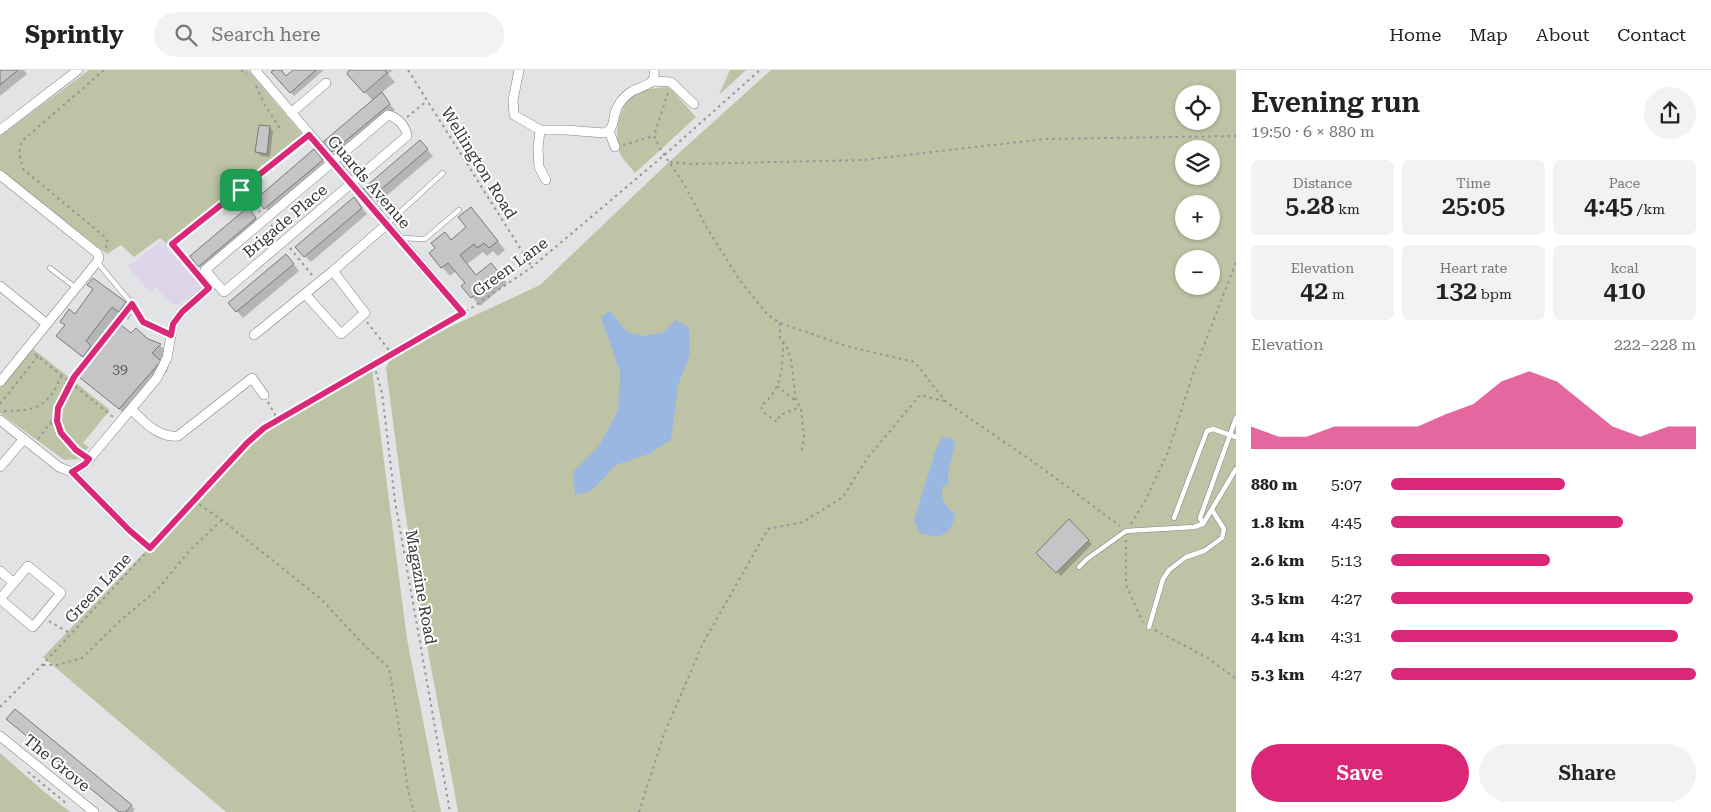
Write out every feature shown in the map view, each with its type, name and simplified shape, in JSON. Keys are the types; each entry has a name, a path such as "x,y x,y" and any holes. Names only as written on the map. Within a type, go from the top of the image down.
{"street":[{"path":"0,130 78,70"},
{"path":"519,70 513,100 514,115 540,130 604,133 613,127 616,111 628,93 653,81 654,70"},
{"name":"Guards Avenue","path":"252,74 291,113 443,290"},
{"path":"653,81 670,82 694,104"},
{"path":"291,113 326,83"},
{"name":"Brigade Place","path":"388,115 394,116 407,131 407,136 224,292 205,270 333,162 388,115"},
{"path":"540,130 539,167 546,180"},
{"path":"609,131 615,146"},
{"path":"0,175 97,253 98,260 0,382"},
{"path":"254,335 333,271 386,224"},
{"path":"305,294 341,334 365,313 333,271"},
{"path":"72,472 85,464 159,380 167,358 173,324 182,312 216,282"},
{"path":"0,286 47,324"},
{"path":"132,410 160,434 168,437 178,436 252,378 264,395"},
{"path":"0,420 59,468 72,472 129,530"},
{"path":"0,467 23,440"},
{"path":"28,566 61,593 33,627 0,599 14,583 28,566"},
{"path":"0,571 14,583"},
{"name":"The Grove","path":"0,736 94,812"}],"lane":[{"path":"386,224 443,173"},
{"path":"398,238 425,239 459,210"},
{"path":"98,260 132,304 143,322 171,335"},
{"path":"50,268 76,288"},
{"path":"1203,524 1200,518 1236,418"},
{"path":"1174,518 1206,431 1213,428 1236,437"},
{"path":"1079,567 1126,531 1194,527 1203,524 1236,469"},
{"path":"1149,627 1163,579 1170,570 1186,556 1204,551 1222,538 1224,529 1212,510"}],"path":[{"path":"98,260 108,243 106,238 23,169 19,152 22,141 104,70"},
{"path":"241,70 252,74"},
{"name":"Wellington Road","path":"408,70 532,267"},
{"name":"Green Lane","path":"0,707 41,666 247,443 264,428 463,313 532,267 665,155 760,70"},
{"path":"670,82 654,136 739,279 767,314 780,323 850,347 915,362 946,402 1038,465 1126,531"},
{"path":"256,85 265,105 281,130"},
{"path":"400,122 427,101"},
{"path":"197,273 172,244 309,135"},
{"path":"615,146 627,145 654,136"},
{"path":"669,162 690,164 863,160 1044,139 1236,136"},
{"path":"1236,262 1194,370 1168,452 1145,501 1126,531 1126,585 1144,624 1208,658 1236,679"},
{"path":"443,290 463,313"},
{"path":"33,448 50,423 70,382 132,304"},
{"path":"362,316 392,354"},
{"path":"780,323 780,338 787,347 796,401"},
{"path":"783,342 783,362 777,386 770,399 761,406 763,412 777,422 780,415 800,407"},
{"path":"28,348 121,422"},
{"path":"0,404 38,356"},
{"name":"Magazine Road","path":"374,365 382,393 395,501 450,812"},
{"path":"0,411 28,410 38,407 54,391 62,375"},
{"path":"777,386 796,401 800,407 804,437 801,454"},
{"path":"264,395 278,420"},
{"path":"640,812 664,734 703,643 768,529 803,522 844,497 866,460 920,395 946,402"},
{"path":"58,408 57,421 60,430 67,441 89,459"},
{"path":"50,423 60,430"},
{"path":"194,501 222,520 321,599 361,642 389,668 408,790 414,812"},
{"path":"41,666 82,658 122,619 158,589 191,549 222,520"},
{"path":"129,530 150,548"},
{"path":"42,616 70,634"}],"shaded area":[{"path":"161,241 202,287 179,304 175,305 168,301 156,287 149,292 128,266"}],"green space":[{"path":"89,70 248,70 308,141 172,249 160,238 134,257 121,245 107,254 0,170 0,136"},
{"path":"730,70 746,70 719,95"},
{"path":"771,70 1236,70 1236,812 458,812 417,586 386,368 392,354 540,285 669,162"},
{"path":"667,87 672,90 696,117 635,173 619,151 617,129 621,114 632,96 649,89"},
{"path":"32,348 110,410 83,443 89,447 79,459 64,460 0,413 0,388"},
{"path":"371,361 407,639 441,812 226,812 43,657 194,501 256,428"},
{"path":"0,753 42,790 70,812 0,812"}],"water":[{"path":"610,311 627,332 644,336 664,332 676,320 689,327 690,355 678,385 671,440 649,454 616,465 591,491 575,495 573,472 599,446 618,411 620,372 601,317"},
{"path":"942,437 951,438 955,443 948,473 949,483 943,487 942,496 955,515 947,532 933,536 919,533 914,520 936,449"}],"building":[{"path":"0,70 18,70 0,85"},
{"path":"281,70 286,76 293,70 316,70 290,93 271,72"},
{"path":"349,70 385,70 387,73 364,93 347,74"},
{"path":"382,92 390,104 332,152 323,142"},
{"path":"259,125 270,126 267,154 255,152"},
{"path":"420,140 428,149 371,198 363,189"},
{"path":"314,149 323,160 264,209 256,199"},
{"path":"354,197 362,208 304,257 295,247"},
{"path":"248,207 256,218 198,267 190,256"},
{"path":"471,207 498,241 489,248 484,243 477,248 474,244 460,255 476,275 491,263 500,274 471,298 461,286 465,283 448,263 441,268 429,253 435,248 431,243 445,232 451,240 466,227 458,217"},
{"path":"286,254 294,264 236,312 228,303"},
{"path":"93,278 126,302 119,312 112,307 86,341 91,346 83,357 56,336 65,325 60,322 69,309 75,314 93,289 87,285"},
{"path":"121,325 131,333 136,328 148,339 161,344 152,353 161,361 119,409 79,377"},
{"path":"1069,519 1089,540 1056,573 1036,553"},
{"path":"15,709 132,805 126,812 119,812 6,719"}],"route":[{"path":"309,135 463,313 264,428 247,443 150,548 129,530 72,472 85,464 89,459 76,450 61,433 57,421 58,408 70,382 132,304 143,322 171,335 173,324 182,312 209,288 172,244 241,190 309,135"}]}
